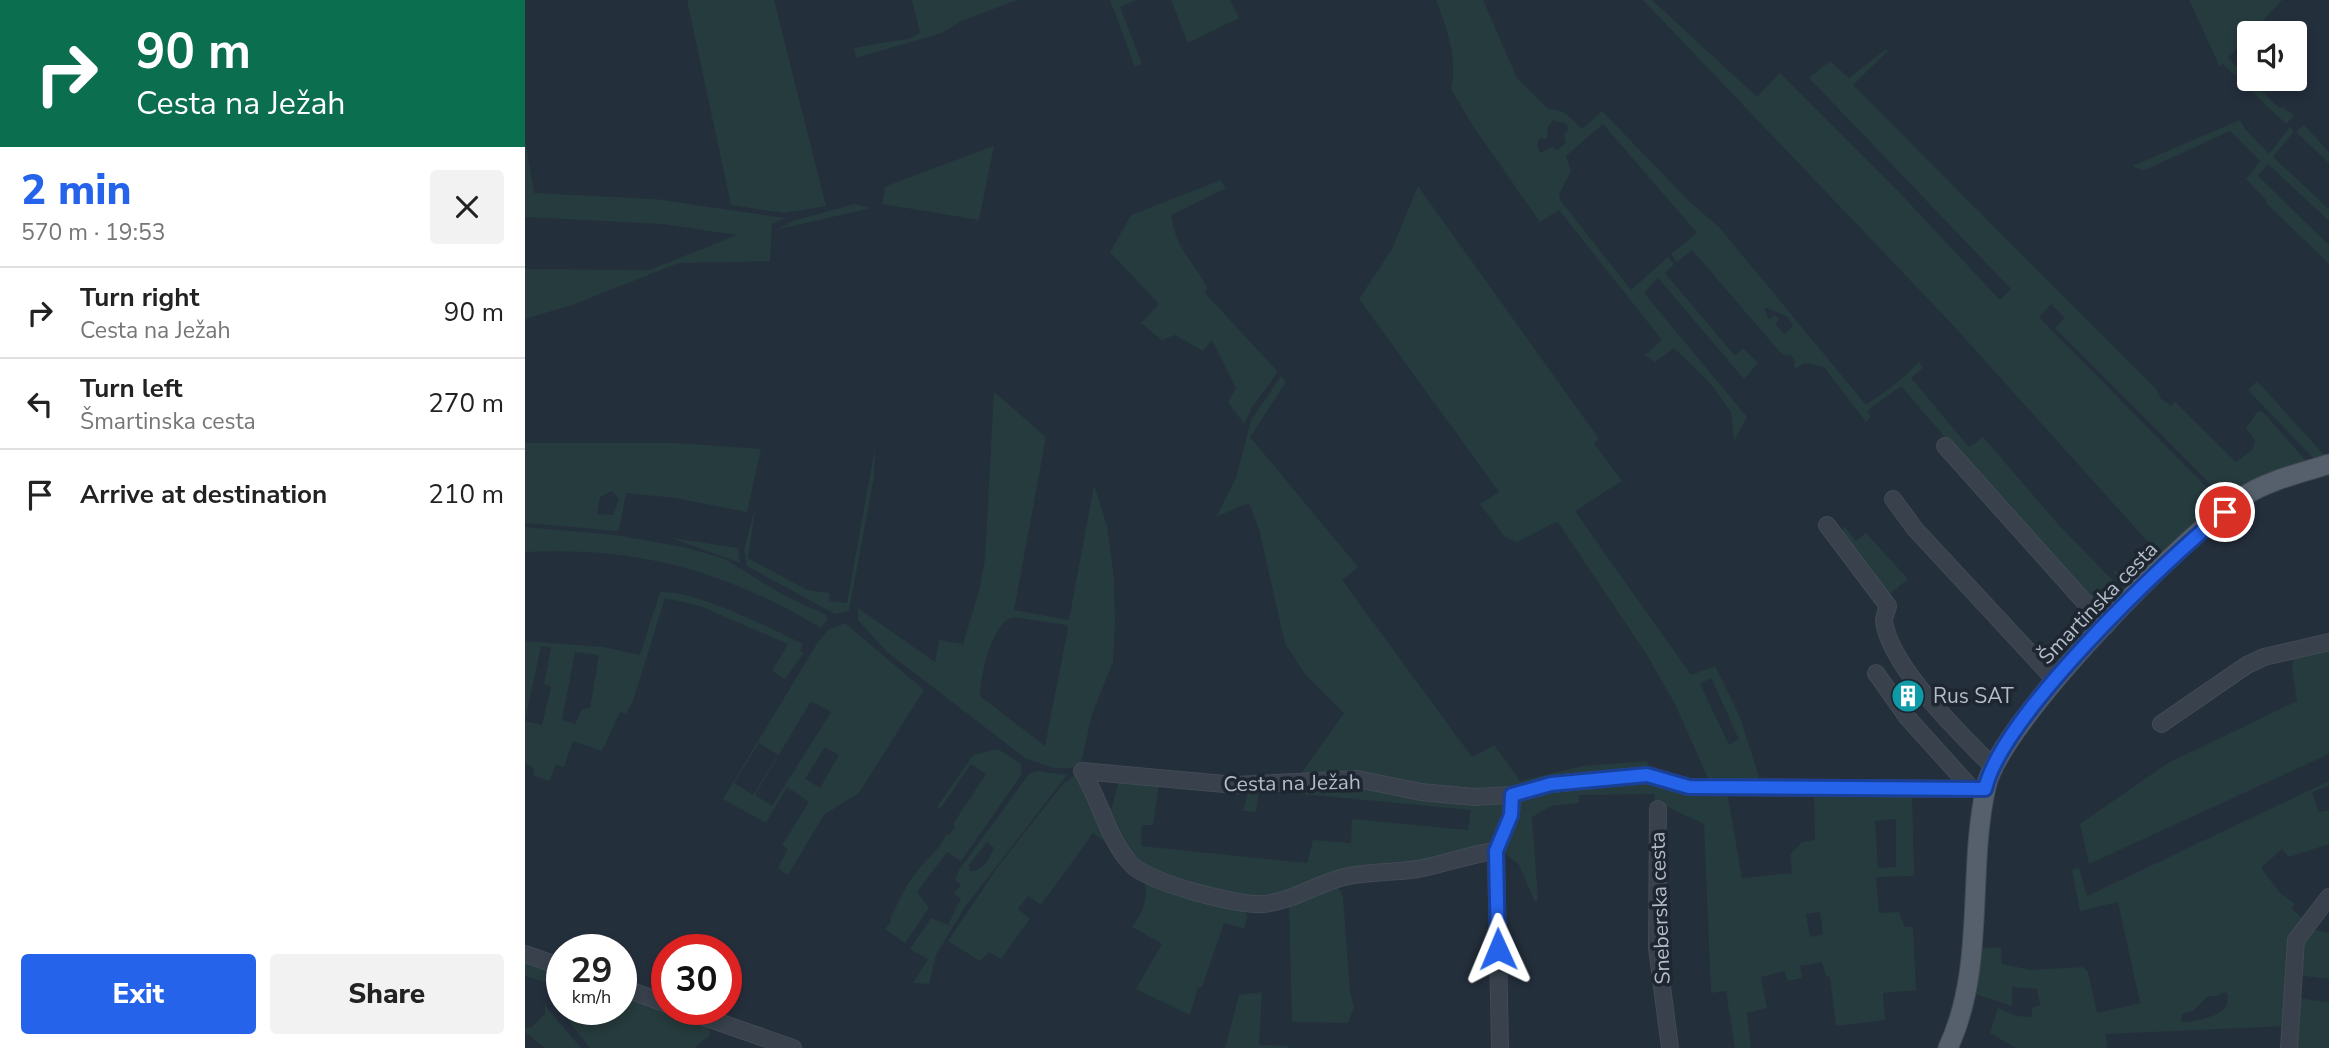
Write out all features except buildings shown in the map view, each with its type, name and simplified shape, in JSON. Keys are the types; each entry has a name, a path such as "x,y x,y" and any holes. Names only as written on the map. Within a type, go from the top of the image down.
{"main road":[{"name":"Šmartinska cesta","path":"1948,1048 1960,1019 1966,993 1978,789 1992,766 2055,680 2186,543 2244,496 2329,464"}],"street":[{"path":"1944,446 2106,626"},
{"path":"1893,499 1923,539 2055,680"},
{"path":"1827,526 1888,606 1884,620 1896,654 1933,703 1992,766"},
{"path":"2161,724 2255,661 2329,642"},
{"path":"1876,673 1907,717 1978,789"},
{"name":"Cesta na Ježah","path":"1496,851 1415,869 1344,877 1283,900 1250,905 1174,886 1149,877 1134,867 1113,837 1091,785 1082,771 1178,782 1235,785 1357,779 1421,792 1474,797 1512,795 1551,784 1647,775 1689,787 1978,789"},
{"path":"1500,1048 1496,851 1511,815 1512,795"},
{"name":"Sneberska cesta","path":"1658,810 1657,948 1670,1048"},
{"path":"2288,1048 2296,940 2329,897"},
{"path":"525,954 546,961"},
{"path":"727,1025 793,1048"}],"green space":[{"path":"687,0 774,0 826,206 784,213 731,205"},
{"path":"912,0 1017,0 961,21 942,33 856,58 854,48 911,38 920,33"},
{"path":"1110,0 1136,0 1120,7 1142,64 1135,67"},
{"path":"1171,0 1230,0 1239,18 1188,43"},
{"path":"1436,0 1483,0 1517,78 1548,109 1563,112 1582,129 1602,111 1690,202 1719,227 1866,405 1898,382 1919,362 1923,368 1911,378 1969,447 1983,437 2057,523 2126,594 2104,616 2072,586 1901,386 1867,411 1871,417 1866,422 1824,367 1805,363 1794,369 1795,361 1790,354 1786,356 1780,352 1692,250 1677,262 1671,254 1697,233 1603,124 1566,156 1571,171 1559,194 1561,201 1631,290 1668,257 1674,264 1665,273 1735,356 1743,348 1758,363 1744,379 1658,278 1644,293 1747,417 1734,441 1731,412 1711,384 1674,348 1655,362 1645,355 1662,340 1559,210 1540,222 1475,129 1451,89 1452,55","holes":["1553,120 1567,124 1568,130 1564,134 1566,143 1557,150 1552,147 1540,153 1537,144 1540,138 1547,139 1548,127","1764,307 1788,317 1793,326 1784,334 1775,324 1779,319 1774,315 1769,320"]},
{"path":"1643,0 1652,0 1757,97 1780,73 1898,191 2000,300 2011,289 1809,78 1830,61 1849,78 1886,49 1888,51 1853,85 2156,389 2161,399 2171,406 2175,402 2236,462 2252,450 2255,441 2246,428 2257,412 2262,411 2309,464 2228,498 2223,497 2055,328 2065,318 2051,304 2039,317 2222,503 2208,515 2203,512 2203,519 2135,585 2112,572 2145,561 2155,553 2149,543 1950,322"},
{"path":"2189,0 2282,0 2262,21 2237,21 2237,48 2228,58 2237,67 2237,77 2223,64 2220,67"},
{"path":"2251,91 2262,91 2279,108 2283,107 2294,116 2286,124"},
{"path":"2240,120 2269,154 2290,127 2294,131 2273,157 2329,209 2329,221 2268,164 2258,176 2329,245 2329,264 2265,202 2246,179 2260,161 2230,131 2143,171 2132,166"},
{"path":"2304,125 2329,152 2329,163 2296,132"},
{"path":"525,139 534,193 655,199 785,218 772,224 770,261 679,263 572,305 525,319 525,269 649,270 737,235 662,224 525,217"},
{"path":"994,146 979,220 882,204 885,187"},
{"path":"1221,180 1226,188 1171,215 1181,246 1207,287 1205,293 1278,372 1253,406 1244,424 1228,402 1236,388 1212,340 1203,351 1175,335 1162,340 1141,323 1159,304 1110,252 1131,215"},
{"path":"1418,186 1599,439 1594,443 1622,481 1575,511 1691,675 1715,666 1740,717 1762,786 1728,778 1712,787 1675,704 1647,655 1559,524 1556,522 1517,542 1505,537 1480,504 1499,492 1359,299 1392,249","holes":["1711,678 1739,739 1729,745 1700,684"]},
{"path":"854,204 872,208 775,230 796,220"},
{"path":"1281,376 1286,382 1250,437 1358,567 1342,580 1472,757 1494,745 1520,781 1582,766 1647,761 1649,768 1585,773 1490,793 1300,775 1344,713 1306,675 1285,644 1259,529 1249,503 1216,517 1236,478 1251,420"},
{"path":"2257,381 2327,458 2316,461 2248,390"},
{"path":"994,392 1046,437 1014,610 1069,620 1094,485 1107,526 1114,579 1113,662 1092,714 1081,763 1071,768 1053,768 1025,758 887,652 858,620 858,608 935,662 939,640 963,644 979,591 985,559","holes":["1013,617 1066,625 1068,628 1045,746 980,696 982,676 993,639 1006,621"]},
{"path":"525,443 675,443 761,449 747,512 675,498 626,493 619,531 525,523","holes":["612,491 619,499 613,515 597,514 600,497"]},
{"path":"875,448 874,476 849,611 835,614 747,566 744,550 756,504 748,558 807,590 830,593 829,601 847,603"},
{"path":"1844,526 1856,541 1866,533 1908,579 1886,597 1838,536"},
{"path":"525,527 615,535 684,547 725,559 783,595 826,615 827,620 821,628 750,591 679,566 605,553 525,552"},
{"path":"671,538 738,548 740,563"},
{"path":"660,592 693,597 733,611 803,644 800,651 804,653 785,679 772,671 788,644 700,606 665,598 633,701 626,714 620,712 602,751 573,741 564,767 556,765 549,781 533,775 534,768 525,763 525,721 525,641 603,647 640,655","holes":["541,646 551,648 544,684 551,687 542,725 525,721","575,652 599,655 590,708 582,709 575,724 562,720"]},
{"path":"845,623 924,690 859,793 824,815 788,875 778,868 788,849 782,845 809,802 787,787 766,823 723,799 818,642 829,629","holes":["811,701 831,712 772,806 755,795","759,743 778,755 753,795 734,783","825,747 839,755 820,788 805,779"]},
{"path":"2329,647 2329,754 2089,864 2080,824 2168,763 2297,701 2292,667 2294,657"},
{"path":"998,749 1021,764 1022,774 961,861 947,852 917,892 929,908 905,943 885,929 910,881 946,835 950,834 955,826 953,824 986,774 971,764 940,809 937,807 973,755"},
{"path":"1036,771 1067,775 965,907 936,955 929,984 913,983 928,959 910,949 931,918 948,925 961,898 954,894 961,885 955,880 959,870 1029,774","holes":["987,842 994,848 982,867 970,871 969,865"]},
{"path":"1076,775 1111,846 1093,833 1041,905 1028,896 1018,909 1030,919 1001,959 989,952 980,961 948,941 999,865 1063,784"},
{"path":"1120,775 1159,785 1153,825 1142,825 1141,846 1307,863 1313,840 1351,843 1352,819 1468,830 1471,810 1259,790 1256,812 1243,811 1248,792 1312,780 1501,797 1507,806 1497,839 1477,849 1261,903 1172,883 1133,862 1106,807 1112,808"},
{"path":"1639,778 1728,797 1742,878 1792,873 1790,855 1802,842 1815,840 1814,791 1912,795 1914,876 1876,877 1879,913 1899,912 1905,927 1913,927 1916,990 1883,993 1885,1020 1836,1026 1830,977 1826,976 1822,962 1800,966 1802,978 1788,981 1784,971 1761,977 1767,1008 1747,1013 1751,1048 1735,1048 1726,991 1711,993 1704,824 1655,801 1654,794 1579,795 1579,803 1551,806 1532,817 1538,900 1535,902 1519,865 1504,852 1514,805 1523,795","holes":["1896,819 1896,867 1878,868 1875,821","1820,912 1823,934 1810,937 1806,914"]},
{"path":"2329,781 2329,786 2312,792 2319,812 2329,810 2329,844 2289,857 2282,849 2261,868 2281,894 2294,903 2292,909 2304,920 2287,1026 2106,1034 2107,1048 2016,1048 1990,1033 1998,1008 2016,1016 2032,1017 2032,1008 2040,1005 2037,989 2012,987 2012,1006 1975,994 1979,949 2001,947 2002,964 2031,970 2083,967 2088,972 2097,1013 2140,1003 2118,902 2080,911 2072,870 2079,868 2087,896","holes":["2225,992 2228,995 2226,1006 2218,1013 2199,1020 2181,1022 2182,1014 2193,1011 2208,996"]},
{"path":"1145,882 1245,909 1247,917 1244,929 1224,923 1202,987 1198,987 1190,1015 1136,989 1162,944 1132,927 1144,906"},
{"path":"1337,883 1343,898 1350,992 1354,1007 1348,1023 1292,1022 1289,901"},
{"path":"2307,928 2329,933 2329,979 2296,975"},
{"path":"525,960 546,967 546,983 525,976"},
{"path":"1262,992 1259,1045 1289,1046 1288,1048 1225,1048 1239,995"},
{"path":"2295,998 2329,1002 2329,1048 2292,1048"},
{"path":"637,1000 651,1005 651,1025 709,1025 710,1035 694,1048 590,1048 572,1025 637,1025"},
{"path":"545,1004 546,1025 561,1025 581,1048 545,1048 525,1032 525,1028 532,1027 545,1014"}],"place":[{"name":"Rus SAT","path":"1908,696"}],"route":[{"path":"1498,949 1496,851 1511,815 1512,795 1551,784 1647,775 1689,787 1985,789 1992,766 2053,682 2186,543 2225,512"}]}
